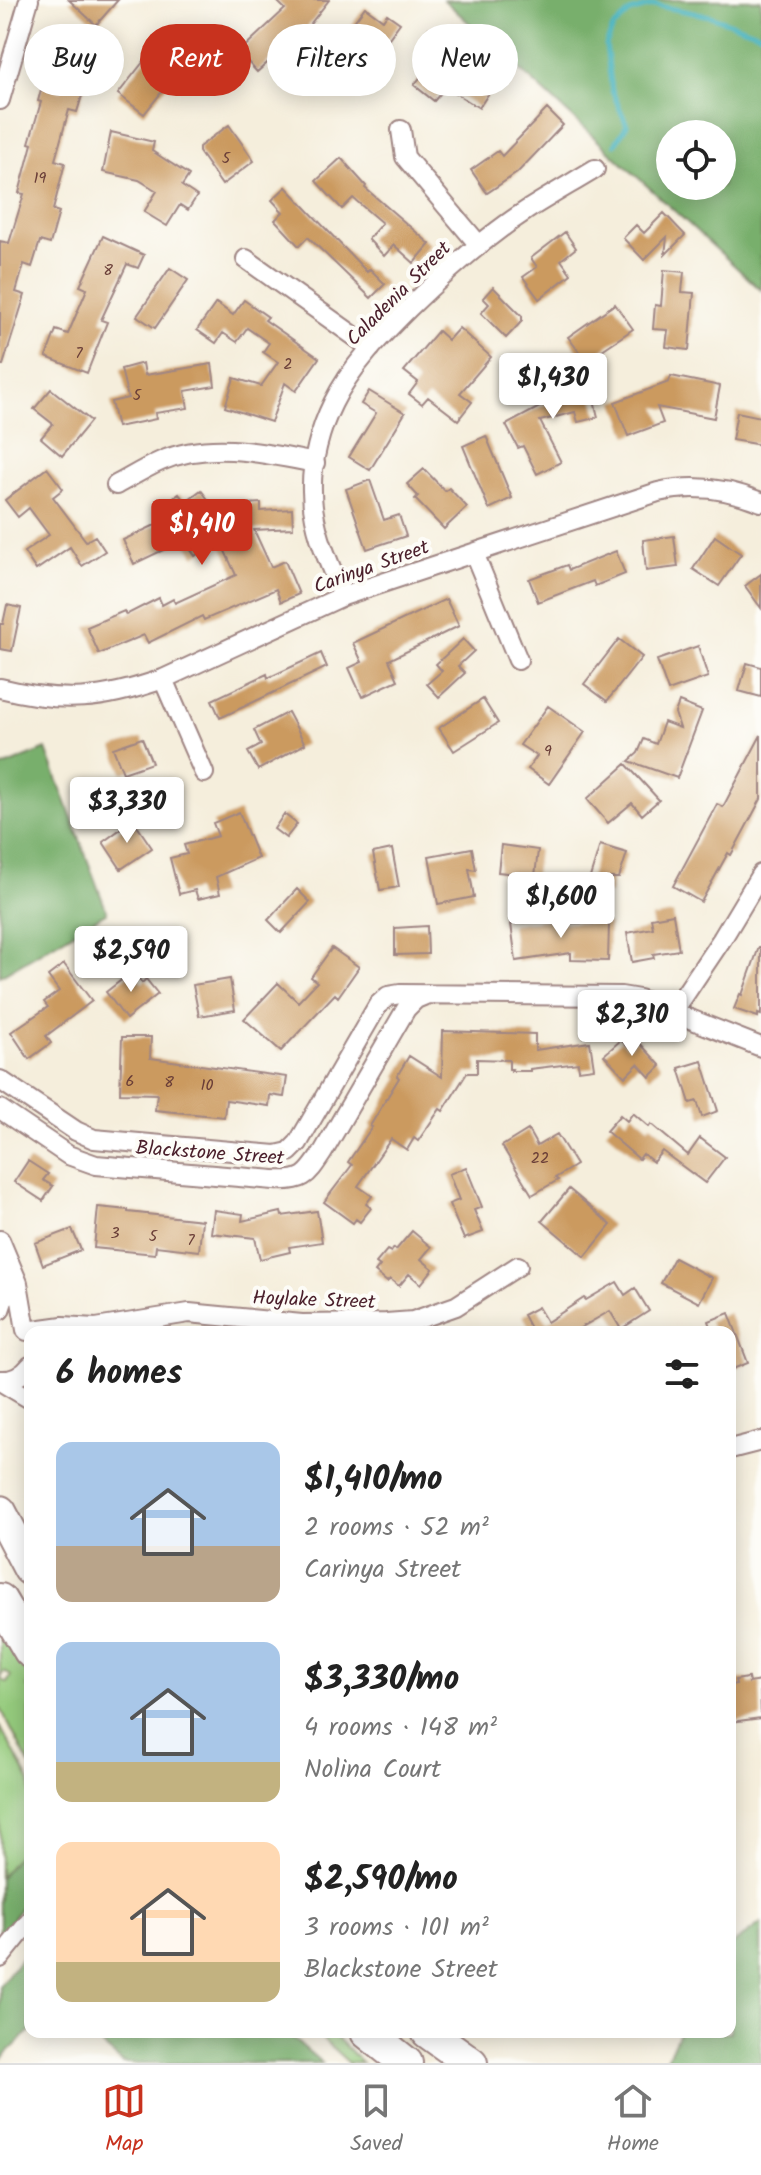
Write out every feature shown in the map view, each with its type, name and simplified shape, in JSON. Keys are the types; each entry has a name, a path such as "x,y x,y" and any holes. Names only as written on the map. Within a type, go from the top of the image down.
{"highway":[{"path":"0,1512 24,1558"},
{"path":"0,1600 24,1641"},
{"path":"375,2038 406,2063"},
{"path":"436,2038 471,2063"}],"street":[{"path":"0,100 29,0"},
{"path":"401,130 405,157 479,245"},
{"name":"Caladenia Street","path":"343,596 319,536 312,492 315,463 333,402 371,348 432,286 479,245 527,210 595,169"},
{"path":"246,259 371,348"},
{"path":"116,485 161,461 217,449 269,454 315,463"},
{"name":"Carinya Street","path":"0,688 43,696 81,698 118,693 163,679 343,596 658,492 692,487 714,488 761,502"},
{"path":"474,553 518,660"},
{"path":"163,679 204,773"},
{"path":"673,1012 761,874"},
{"name":"Blackstone Street","path":"0,1109 68,1155 96,1165 297,1180 308,1173 323,1152 406,1009 416,999 428,994"},
{"name":"Blackstone Street","path":"0,1080 76,1131 94,1139 280,1155 289,1152 298,1143 381,1001 388,996 621,996 639,999 761,1047"},
{"path":"0,1310 6,1292 2,1246"},
{"path":"2,1246 18,1283 27,1326"},
{"name":"Hoylake Street","path":"336,1326 425,1318 468,1300 518,1266"},
{"name":"Hoylake Street","path":"113,1326 189,1313 289,1326"},
{"path":"0,1321 16,1323 24,1329"},
{"path":"0,1381 17,1377 24,1371"},
{"path":"0,1381 24,1395"},
{"path":"736,1446 761,1439"},
{"path":"0,1958 24,1928"}],"green space":[{"path":"444,0 761,0 761,290 663,200 736,200 736,120 656,120 656,194 518,68 518,24 470,24"},
{"path":"46,749 107,912 0,976 0,768"},
{"path":"0,1630 24,1670 24,1754 0,1707 0,1679 7,1683 11,1676 4,1671 0,1678"},
{"path":"0,1726 24,1771 24,1849 0,1878"},
{"path":"21,1851 24,1853 24,1904 0,1934 0,1878"},
{"path":"761,1923 761,2063 665,2063 676,2038 736,2038 736,1942"},
{"path":"24,1955 24,2037 0,2060 0,1985"},
{"path":"93,2038 293,2038 322,2063 123,2063"},
{"path":"322,2038 337,2038 362,2063 349,2063"}],"building":[{"path":"69,0 118,0 95,24"},
{"path":"276,0 329,0 310,24 269,24 285,9"},
{"path":"365,7 383,20 387,14 400,23 396,28 396,24 352,24"},
{"path":"267,26 267,63 257,72 251,65 251,41"},
{"path":"140,66 140,96 158,96 144,114 121,96 124,96 124,86"},
{"path":"39,96 82,96 77,112 69,110 55,160 65,163 53,210 59,212 50,244 40,241 32,267 24,264 16,292 25,295 3,365 0,365 0,241 9,243 24,194 19,193 41,102 38,101"},
{"path":"460,96 487,96 479,108"},
{"path":"547,109 563,125 517,173 487,193 471,170 498,151 502,156"},
{"path":"229,125 254,161 222,185 199,152 199,147"},
{"path":"111,132 154,142 152,151 189,175 182,186 197,196 188,210 180,205 167,226 144,212 157,191 139,180 103,172"},
{"path":"341,158 365,188 430,244 414,263 394,245 384,256 368,239 382,223 353,198 342,209 316,181"},
{"path":"286,187 367,272 370,269 385,284 371,298 308,237 299,246 275,220 283,212 272,200"},
{"path":"664,213 685,235 665,255 667,237 644,260 623,238 636,225 644,233"},
{"path":"565,232 576,248 561,260 571,274 539,299 523,277 537,267 531,258"},
{"path":"103,236 144,255 138,268 127,264 101,320 107,322 87,373 46,357 56,330 68,334 87,289 80,286"},
{"path":"170,268 188,280 155,328 137,316"},
{"path":"664,270 684,272 682,292 694,293 689,350 666,347 668,330 653,329 655,305 661,306"},
{"path":"493,287 522,316 522,321 506,338 481,313 489,304 483,298"},
{"path":"244,300 268,317 265,320 319,358 296,391 285,383 271,422 225,407 234,378 261,386 278,362 263,352 269,343 247,328 237,342 223,333 216,343 197,330 216,303 233,315"},
{"path":"615,304 633,329 586,361 568,337"},
{"path":"459,328 491,357 460,393 472,402 458,420 428,397 422,404 409,394 418,382 404,371 438,331 448,340"},
{"path":"143,363 145,375 212,364 215,386 185,391 188,408 155,413 156,419 117,427 111,402 128,398 121,369"},
{"path":"585,364 598,417 578,422 575,412 540,421 561,462 537,474 523,446 518,448 506,425 549,402 547,395 580,386 572,375"},
{"path":"671,376 720,386 714,418 657,407 663,423 628,436 615,402 669,382"},
{"path":"51,389 91,421 62,456 41,438 53,424 34,409"},
{"path":"369,391 405,413 370,470 349,457 376,413 361,404"},
{"path":"737,412 761,417 761,445 732,440"},
{"path":"486,436 512,498 489,509 463,446"},
{"path":"47,468 63,489 53,497 86,541 95,536 105,551 82,566 70,547 36,570 24,552 49,535 29,508 18,517 5,500"},
{"path":"424,469 445,491 449,488 467,507 444,529 415,499 418,496 407,484"},
{"path":"370,480 384,520 399,515 406,536 367,549 346,489"},
{"path":"201,490 213,506 261,503 261,511 292,509 293,528 254,530 271,567 285,561 299,594 281,602 276,589 204,620 202,616 148,643 144,635 99,654 87,627 124,611 126,615 159,598 162,605 173,599 175,603 236,575 219,538 195,556 184,540 134,564 123,540 168,519 160,508 179,494 185,502"},
{"path":"674,536 678,567 646,571 643,540"},
{"path":"715,536 741,554 719,586 693,569"},
{"path":"616,551 625,574 595,586 593,581 538,602 529,579 567,565 569,570"},
{"path":"761,574 761,608 745,586"},
{"path":"446,599 459,626 389,660 398,680 362,697 349,668 362,662 353,643"},
{"path":"7,605 21,608 12,651 0,649 0,624 3,624"},
{"path":"463,639 474,651 458,666 465,673 439,697 427,684 442,671 436,664"},
{"path":"619,639 642,657 607,701 584,684"},
{"path":"698,646 708,677 668,691 657,660"},
{"path":"321,653 327,667 220,718 212,700"},
{"path":"747,663 761,667 761,697 739,691"},
{"path":"483,699 498,723 454,751 439,728"},
{"path":"679,702 702,711 677,778 629,761 638,753 644,739 656,744 664,722 680,728 675,713"},
{"path":"548,706 585,732 549,784 528,769 537,756 520,745"},
{"path":"288,712 305,744 258,770 248,752 261,745 254,730"},
{"path":"761,735 761,799 701,902 673,886 717,804 723,807"},
{"path":"142,738 152,763 123,773 113,748"},
{"path":"626,764 659,800 642,815 632,803 608,823 587,799"},
{"path":"239,812 258,858 216,877 220,894 198,899 195,890 179,894 170,858 187,854 184,845 218,836 213,823"},
{"path":"284,814 297,824 286,838 274,829"},
{"path":"133,820 152,848 121,869 103,842"},
{"path":"501,845 538,850 535,876 498,872"},
{"path":"600,845 627,853 619,878 611,878 610,894 587,887"},
{"path":"472,848 476,870 469,869 474,897 438,904 429,856"},
{"path":"392,849 399,887 380,890 373,853"},
{"path":"297,889 310,902 281,933 268,920"},
{"path":"673,914 679,950 653,954 654,958 632,962 627,933 653,928 651,918"},
{"path":"555,918 556,922 609,924 608,961 571,960 571,953 516,961 511,924"},
{"path":"427,926 428,954 395,955 395,928"},
{"path":"759,947 761,1015 758,1014 758,1017 734,1009"},
{"path":"332,948 359,967 338,997 335,994 281,1051 244,1019 278,983 298,1002 317,982 311,977"},
{"path":"64,964 92,1001 46,1036 51,1043 29,1059 11,1032 48,1007 44,1002 59,991 48,976"},
{"path":"133,971 142,983 146,979 158,994 126,1019 106,992"},
{"path":"230,979 235,1010 199,1016 193,985"},
{"path":"443,1031 535,1034 535,1050 590,1042 594,1068 579,1070 578,1063 511,1071 509,1060 477,1059 477,1073 467,1073 443,1111 440,1109 418,1141 414,1138 407,1150 391,1139 358,1186 372,1196 366,1204 371,1208 360,1222 356,1219 353,1223 324,1202 352,1165 348,1162 372,1127 409,1056 442,1077"},
{"path":"122,1037 151,1037 150,1058 287,1077 284,1097 270,1095 269,1106 226,1100 224,1117 155,1110 157,1094 120,1093"},
{"path":"636,1039 661,1066 650,1077 638,1064 625,1077 604,1055 621,1040 628,1047"},
{"path":"702,1061 718,1111 702,1117 697,1101 690,1103 679,1068"},
{"path":"633,1113 688,1155 700,1138 725,1157 705,1183 662,1151 653,1162 643,1154 639,1159 606,1131 620,1115 627,1121"},
{"path":"528,1130 537,1146 557,1134 576,1165 532,1195 502,1146"},
{"path":"28,1161 48,1174 43,1180 53,1186 43,1201 14,1182"},
{"path":"466,1167 482,1207 474,1210 483,1232 464,1239 449,1204 459,1200 449,1174"},
{"path":"569,1189 611,1225 585,1257 542,1221"},
{"path":"98,1207 202,1220 199,1251 156,1246 155,1254 94,1248"},
{"path":"214,1210 243,1214 242,1221 281,1212 282,1216 317,1211 322,1242 289,1247 290,1252 260,1259 255,1238 211,1233"},
{"path":"72,1229 81,1250 43,1265 35,1243"},
{"path":"412,1231 431,1247 421,1259 433,1269 421,1284 409,1274 399,1286 390,1279 387,1282 375,1272 380,1266 376,1263 387,1250 396,1250"},
{"path":"674,1258 712,1278 699,1303 661,1283"},
{"path":"617,1282 625,1295 635,1288 649,1311 626,1326 619,1326 610,1311 584,1326 529,1326 523,1315 538,1307 547,1322 584,1298 586,1300"},
{"path":"729,1313 734,1326 711,1326 709,1321"},
{"path":"736,1331 748,1363 736,1368"},
{"path":"748,1678 749,1683 760,1681 761,1718 736,1721 736,1680"}],"waterway":[{"path":"615,144 627,125 612,91 606,45 613,28 630,12 654,5 710,16 761,34"}]}
